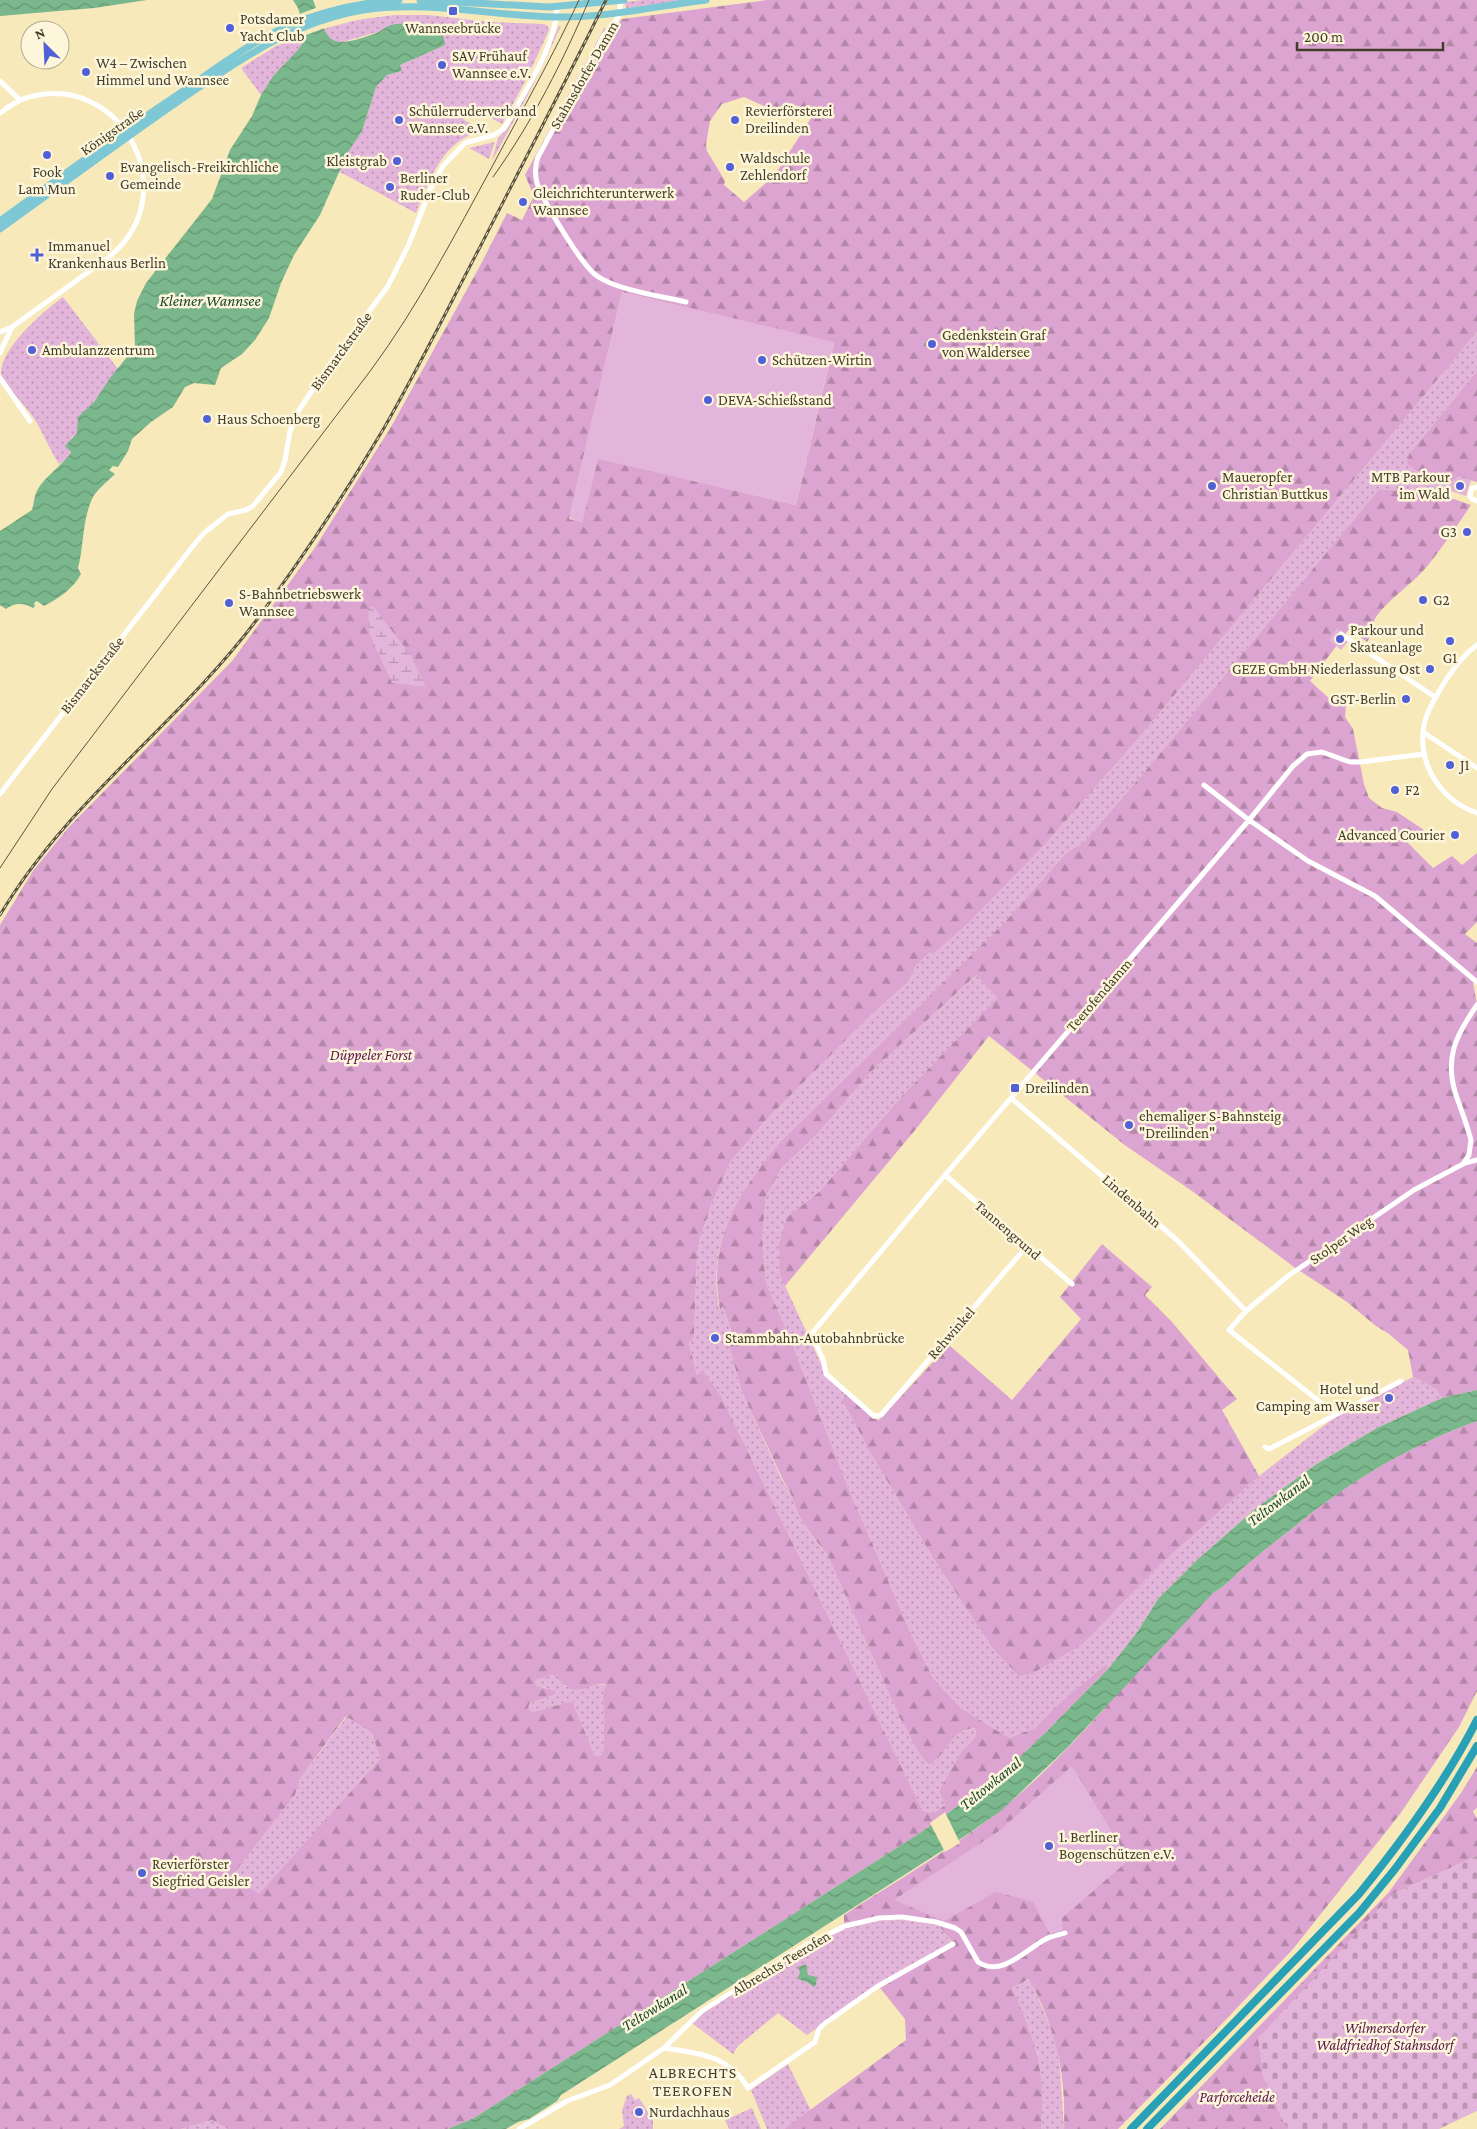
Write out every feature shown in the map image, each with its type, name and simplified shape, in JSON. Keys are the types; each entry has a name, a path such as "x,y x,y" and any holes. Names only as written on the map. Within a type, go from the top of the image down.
{"highway":[{"path":"1131,2129 1359,1894 1390,1857 1420,1815 1477,1720"},
{"path":"1147,2129 1360,1912 1395,1869 1440,1808 1477,1746"}],"main road":[{"name":"Königstraße","path":"0,221 127,132 291,29 360,5 399,0"},
{"path":"420,0 512,2 557,7 624,0"},
{"name":"Königstraße","path":"330,15 405,6 431,6 557,17 706,0"},
{"path":"512,2 514,14"},
{"path":"514,14 520,3"},
{"name":"Königstraße","path":"0,229 127,132"}],"street":[{"name":"Stahnsdorfer Damm","path":"620,1 621,11 604,35 538,157 536,162 536,181 581,260 596,276 613,284 686,302"},
{"name":"Bismarckstraße","path":"0,794 193,546 223,518 234,512 246,510 256,504 281,472 290,430 299,410 334,358 388,286 406,251 425,200 439,173 460,147 471,141 494,135 503,129 534,75 556,28 557,7"},
{"path":"0,81 20,100"},
{"path":"0,113 20,100 51,94 82,99 106,111 127,132 139,154 144,184 141,210 130,235 110,258 12,327 0,332"},
{"path":"0,353 12,327"},
{"path":"0,378 30,421"},
{"path":"1477,487 1472,488 1470,496 1477,501"},
{"path":"1341,634 1435,697"},
{"path":"1477,645 1462,659 1435,697 1423,732 1424,754 1430,773 1444,792 1460,805 1477,813"},
{"path":"1423,732 1477,768"},
{"name":"Teerofendamm","path":"874,1416 826,1374 823,1359 812,1335 816,1328 1249,820 1292,766 1307,754 1322,752 1350,762 1424,754"},
{"path":"1204,785 1249,820 1308,861 1374,896 1477,982"},
{"path":"1463,1164 1470,1155 1471,1140 1452,1082 1451,1063 1454,1044 1477,1005"},
{"name":"Lindenbahn","path":"1011,1098 1177,1240 1246,1311"},
{"name":"Stolper Weg","path":"1334,1414 1230,1330 1246,1311 1271,1289 1414,1190 1463,1164 1477,1160"},
{"name":"Tannengrund","path":"945,1175 1072,1284"},
{"name":"Rehwinkel","path":"874,1416 881,1415 1026,1246"},
{"path":"1265,1447 1270,1449 1400,1381"},
{"name":"Albrechts Teerofen","path":"519,2129 567,2101 610,2085 664,2048 702,2011 806,1944 845,1926 879,1918 902,1917 946,1925 961,1932 978,1962 988,1966 1014,1961 1046,1938 1065,1933"},
{"path":"664,2048 698,2054 727,2064 740,2075 748,2088 815,2042 819,2030 824,2024 898,1973 952,1944"}],"green space":[{"path":"691,0 626,8 625,2"},
{"name":"Düppeler Forst","path":"767,0 1477,0 1477,332 1137,740 1049,840 968,923 933,954 930,952 916,966 908,982 870,1016 766,1120 731,1161 712,1203 700,1238 697,1255 694,1337 689,1343 697,1375 702,1370 720,1394 923,1811 934,1813 945,1805 939,1791 961,1752 976,1736 975,1728 960,1733 941,1755 929,1765 920,1755 899,1716 827,1554 799,1515 742,1392 729,1346 734,1340 723,1306 720,1310 717,1284 718,1261 722,1239 739,1199 781,1141 1005,922 1065,854 1085,841 1379,489 1439,494 1471,505 1423,571 1386,605 1376,617 1367,642 1349,629 1310,681 1333,702 1346,706 1345,717 1353,729 1364,784 1369,798 1382,808 1397,812 1424,830 1406,841 1433,868 1452,856 1462,865 1477,853 1477,922 1465,934 1477,943 1477,980 1473,983 1477,1004 1477,1390 1442,1398 1436,1389 1413,1377 1408,1350 1389,1334 1376,1326 1347,1302 1294,1267 1192,1191 1126,1146 989,1036 916,1129 785,1286 780,1275 779,1245 787,1217 819,1192 901,1097 997,998 976,975 872,1071 817,1134 781,1169 766,1196 762,1238 766,1283 787,1331 850,1492 912,1636 933,1678 961,1708 1009,1738 1035,1728 1055,1707 1105,1665 1109,1668 1002,1774 920,1833 474,2118 448,2129 228,2129 212,2120 181,2129 0,2129 0,925 33,871 68,828 232,661 314,549 391,427 507,213 522,220 534,196 525,175 605,27 605,40 622,19","holes":["744,97 775,111 789,103 815,112 771,181 744,202 724,185 725,181 707,151 706,144 710,121 722,104","622,292 834,343 796,505 598,458 582,522 569,519","552,1675 567,1687 576,1690 597,1684 606,1684 603,1693 604,1749 601,1756 595,1756 572,1701 533,1712 527,1709 530,1703 554,1695 556,1691 537,1686 536,1680","346,1716 372,1733 380,1759 259,1894 232,1876 295,1795 300,1779"]},
{"path":"394,15 428,15 488,22 543,24 547,25 549,30 527,78 502,124 471,107 464,120 487,132 470,135 449,150 435,170 416,213 338,171 351,146 362,131 376,87 387,75 402,71 400,65 445,45 381,31 339,43 329,39 323,29 357,20"},
{"path":"559,26 561,26 532,87 492,161 498,138 508,128 513,119 540,68"},
{"path":"306,35 299,50 273,76 261,95 241,68 276,46"},
{"path":"495,142 489,159 469,148"},
{"name":"DEVA-Schießstand","path":"622,292 834,342 796,505 598,459 582,523 569,518"},
{"name":"Immanuel Krankenhaus Berlin","path":"63,297 118,369 89,408 76,435 72,437 70,456 59,464 33,417 7,385 1,374 3,364 15,342 35,320"},
{"path":"1477,332 1477,371 1409,454 1417,471 1452,482 1445,496 1422,492 1379,489 1085,841 1065,854 1005,922 781,1141 740,1198 722,1239 716,1284 719,1309 723,1306 734,1341 729,1346 742,1392 799,1515 815,1540 827,1554 899,1716 920,1755 929,1765 941,1755 959,1734 975,1728 976,1736 961,1752 939,1791 945,1805 934,1813 923,1811 720,1394 702,1371 697,1375 689,1343 694,1337 697,1255 700,1238 712,1203 731,1161 766,1120 870,1016 908,982 916,966 930,952 1049,840 1137,740"},
{"path":"1477,371 1477,482 1458,477 1452,482 1417,471 1407,464 1409,454"},
{"name":"MTB Parkour im Wald","path":"1458,477 1471,480 1466,496 1448,490 1452,482"},
{"path":"373,606 410,654 426,687 392,683 369,633 368,608"},
{"name":"Parkour und Skateanlage","path":"1337,628 1351,638 1341,650 1329,640"},
{"path":"976,975 997,998 901,1097 819,1192 787,1217 780,1275 825,1372 846,1391 873,1457 933,1558 991,1646 1075,1647 1083,1644 1159,1566 1259,1476 1335,1417 1413,1377 1436,1389 1442,1398 1377,1428 1315,1465 1255,1509 1197,1560 1158,1599 1138,1631 1109,1668 1104,1666 1055,1707 1035,1728 1009,1738 961,1708 933,1678 912,1636 850,1492 787,1331 766,1283 762,1238 766,1196 781,1169 817,1134 872,1071"},
{"path":"1102,1244 1152,1287 1145,1295 1172,1322 1237,1399 1222,1410 1259,1476 1159,1566 1083,1644 1033,1673 1019,1676 991,1646 933,1558 873,1457 843,1401 846,1391 872,1418 879,1420 949,1345 1012,1400 1081,1319 1060,1297"},
{"path":"1477,1421 1477,1691 1459,1727 1400,1814 1293,1949 1213,2033 1118,2129 1064,2129 1063,2089 1057,2051 1046,2015 1029,1979 1012,1988 1027,2024 1038,2060 1042,2091 1041,2129 784,2129 906,2040 905,2019 880,1988 954,1944 939,1926 903,1920 878,1921 844,1930 844,1915 958,1842 1022,1792 1072,1744 1188,1617 1213,1593 1319,1507 1384,1464 1406,1452"},
{"path":"551,1675 558,1678 566,1687 606,1684 603,1693 604,1749 601,1756 595,1756 572,1701 533,1712 526,1709 530,1703 554,1695 547,1688 536,1686 535,1683 536,1680"},
{"path":"347,1716 372,1733 380,1759 259,1895 232,1876 295,1795 300,1779"},
{"name":"1. Berliner Bogenschützen e.V.","path":"1072,1766 1129,1860 1062,1918 1063,1930 1050,1934 1033,1902 996,1892 944,1921 894,1900 999,1831"},
{"name":"Parforceheide","path":"1477,1767 1477,1808 1473,1811 1477,1819 1477,1856 1393,1894 1374,1915 1263,2076 1287,2129 1160,2129 1389,1892 1461,1793"},
{"name":"Wilmersdorfer Waldfriedhof Stahnsdorf","path":"1477,1856 1477,2111 1439,2129 1287,2129 1263,2076 1258,2038 1393,1894"},
{"path":"903,1920 939,1926 953,1944 898,1973 807,2035 778,2013 738,2046 733,2054 692,2023 703,2013 819,1940 844,1930 878,1921"},
{"path":"1030,1979 1055,2037 1060,2067 1064,2129 1041,2129 1042,2091 1038,2060 1027,2024 1012,1988"},
{"path":"788,2064 811,2111 784,2129 767,2129 751,2090"},
{"path":"631,2094 635,2100 639,2098 653,2120 653,2129 619,2129 624,2126 622,2110 627,2096"},
{"path":"752,2108 761,2129 729,2129 725,2120"},
{"path":"212,2120 228,2129 181,2129"}],"water":[{"path":"0,0 147,0 94,8 0,16"},
{"name":"Kleiner Wannsee","path":"293,0 313,0 326,33 337,42 358,39 376,33 391,25 415,24 441,25 445,45 400,65 402,71 387,75 376,87 362,131 348,152 320,215 294,255 281,283 269,318 255,340 242,354 221,368 215,385 194,383 185,387 173,407 151,422 132,439 128,451 118,467 113,466 109,470 115,474 96,492 89,507 78,568 81,574 78,579 65,593 44,606 37,601 34,603 35,606 33,608 19,604 12,605 6,609 0,605 0,531 32,510 35,495 40,486 71,452 65,446 77,433 78,417 94,402 110,378 135,347 134,314 137,301 146,283 212,199 230,150 252,116 261,95 273,76 304,41 306,35 298,8"},
{"name":"Teltowkanal","path":"1477,1390 1477,1421 1406,1452 1362,1478 1319,1507 1256,1557 1225,1585 1213,1593 1067,1748 1002,1810 965,1836 561,2095 557,2101 529,2119 518,2122 506,2129 448,2129 474,2118 920,1833 1002,1774 1046,1732 1109,1668 1138,1631 1158,1599 1197,1560 1255,1509 1315,1465 1377,1428 1442,1398"},
{"path":"806,1964 808,1975 817,1977 814,1987 798,1979 800,1972 798,1967"}],"pier":[{"path":"318,7 325,28 303,36 297,15"},
{"path":"945,1812 960,1843 945,1852 930,1823"}],"tram line":[{"path":"0,868 52,789 371,370 405,321 450,244 548,62 579,0"},
{"path":"493,177 508,156 547,90 589,0"}],"railway":[{"path":"0,915 27,874 58,835 227,656 258,618 323,525 369,453 409,383 606,0"}],"place":[{"name":"Wannseebrücke","path":"453,11"},
{"name":"Potsdamer Yacht Club","path":"230,28"},
{"name":"SAV Frühauf Wannsee e.V.","path":"442,65"},
{"name":"W4 – Zwischen Himmel und Wannsee","path":"86,72"},
{"name":"Schülerruderverband Wannsee e.V.","path":"399,120"},
{"name":"Revierförsterei Dreilinden","path":"735,120"},
{"name":"Fook Lam Mun","path":"47,155"},
{"name":"Kleistgrab","path":"397,161"},
{"name":"Waldschule Zehlendorf","path":"730,167"},
{"name":"Evangelisch-Freikirchliche Gemeinde","path":"110,176"},
{"name":"Berliner Ruder-Club","path":"390,187"},
{"name":"Gleichrichterunterwerk Wannsee","path":"523,202"},
{"name":"Immanuel Krankenhaus Berlin","path":"37,255"},
{"name":"Gedenkstein Graf von Waldersee","path":"932,344"},
{"name":"Ambulanzzentrum","path":"32,350"},
{"name":"Schützen-Wirtin","path":"762,360"},
{"name":"DEVA-Schießstand","path":"708,400"},
{"name":"Haus Schoenberg","path":"207,419"},
{"name":"Maueropfer Christian Buttkus","path":"1212,486"},
{"name":"MTB Parkour im Wald","path":"1460,486"},
{"name":"G3","path":"1467,532"},
{"name":"G2","path":"1423,600"},
{"name":"S-Bahnbetriebswerk Wannsee","path":"229,603"},
{"name":"Parkour und Skateanlage","path":"1340,639"},
{"name":"G1","path":"1450,641"},
{"name":"GEZE GmbH Niederlassung Ost","path":"1430,669"},
{"name":"GST-Berlin","path":"1406,699"},
{"name":"J1","path":"1450,765"},
{"name":"F2","path":"1395,790"},
{"name":"Advanced Courier","path":"1455,835"},
{"name":"Dreilinden","path":"1015,1088"},
{"name":"ehemaliger S-Bahnsteig \"Dreilinden\"","path":"1129,1125"},
{"name":"Stammbahn-Autobahnbrücke","path":"715,1338"},
{"name":"Hotel und Camping am Wasser","path":"1389,1398"},
{"name":"1. Berliner Bogenschützen e.V.","path":"1049,1846"},
{"name":"Revierförster Siegfried Geisler","path":"142,1873"},
{"name":"Nurdachhaus","path":"639,2112"}],"district":[{"name":"ALBRECHTS TEEROFEN","path":"693,2081"}]}
